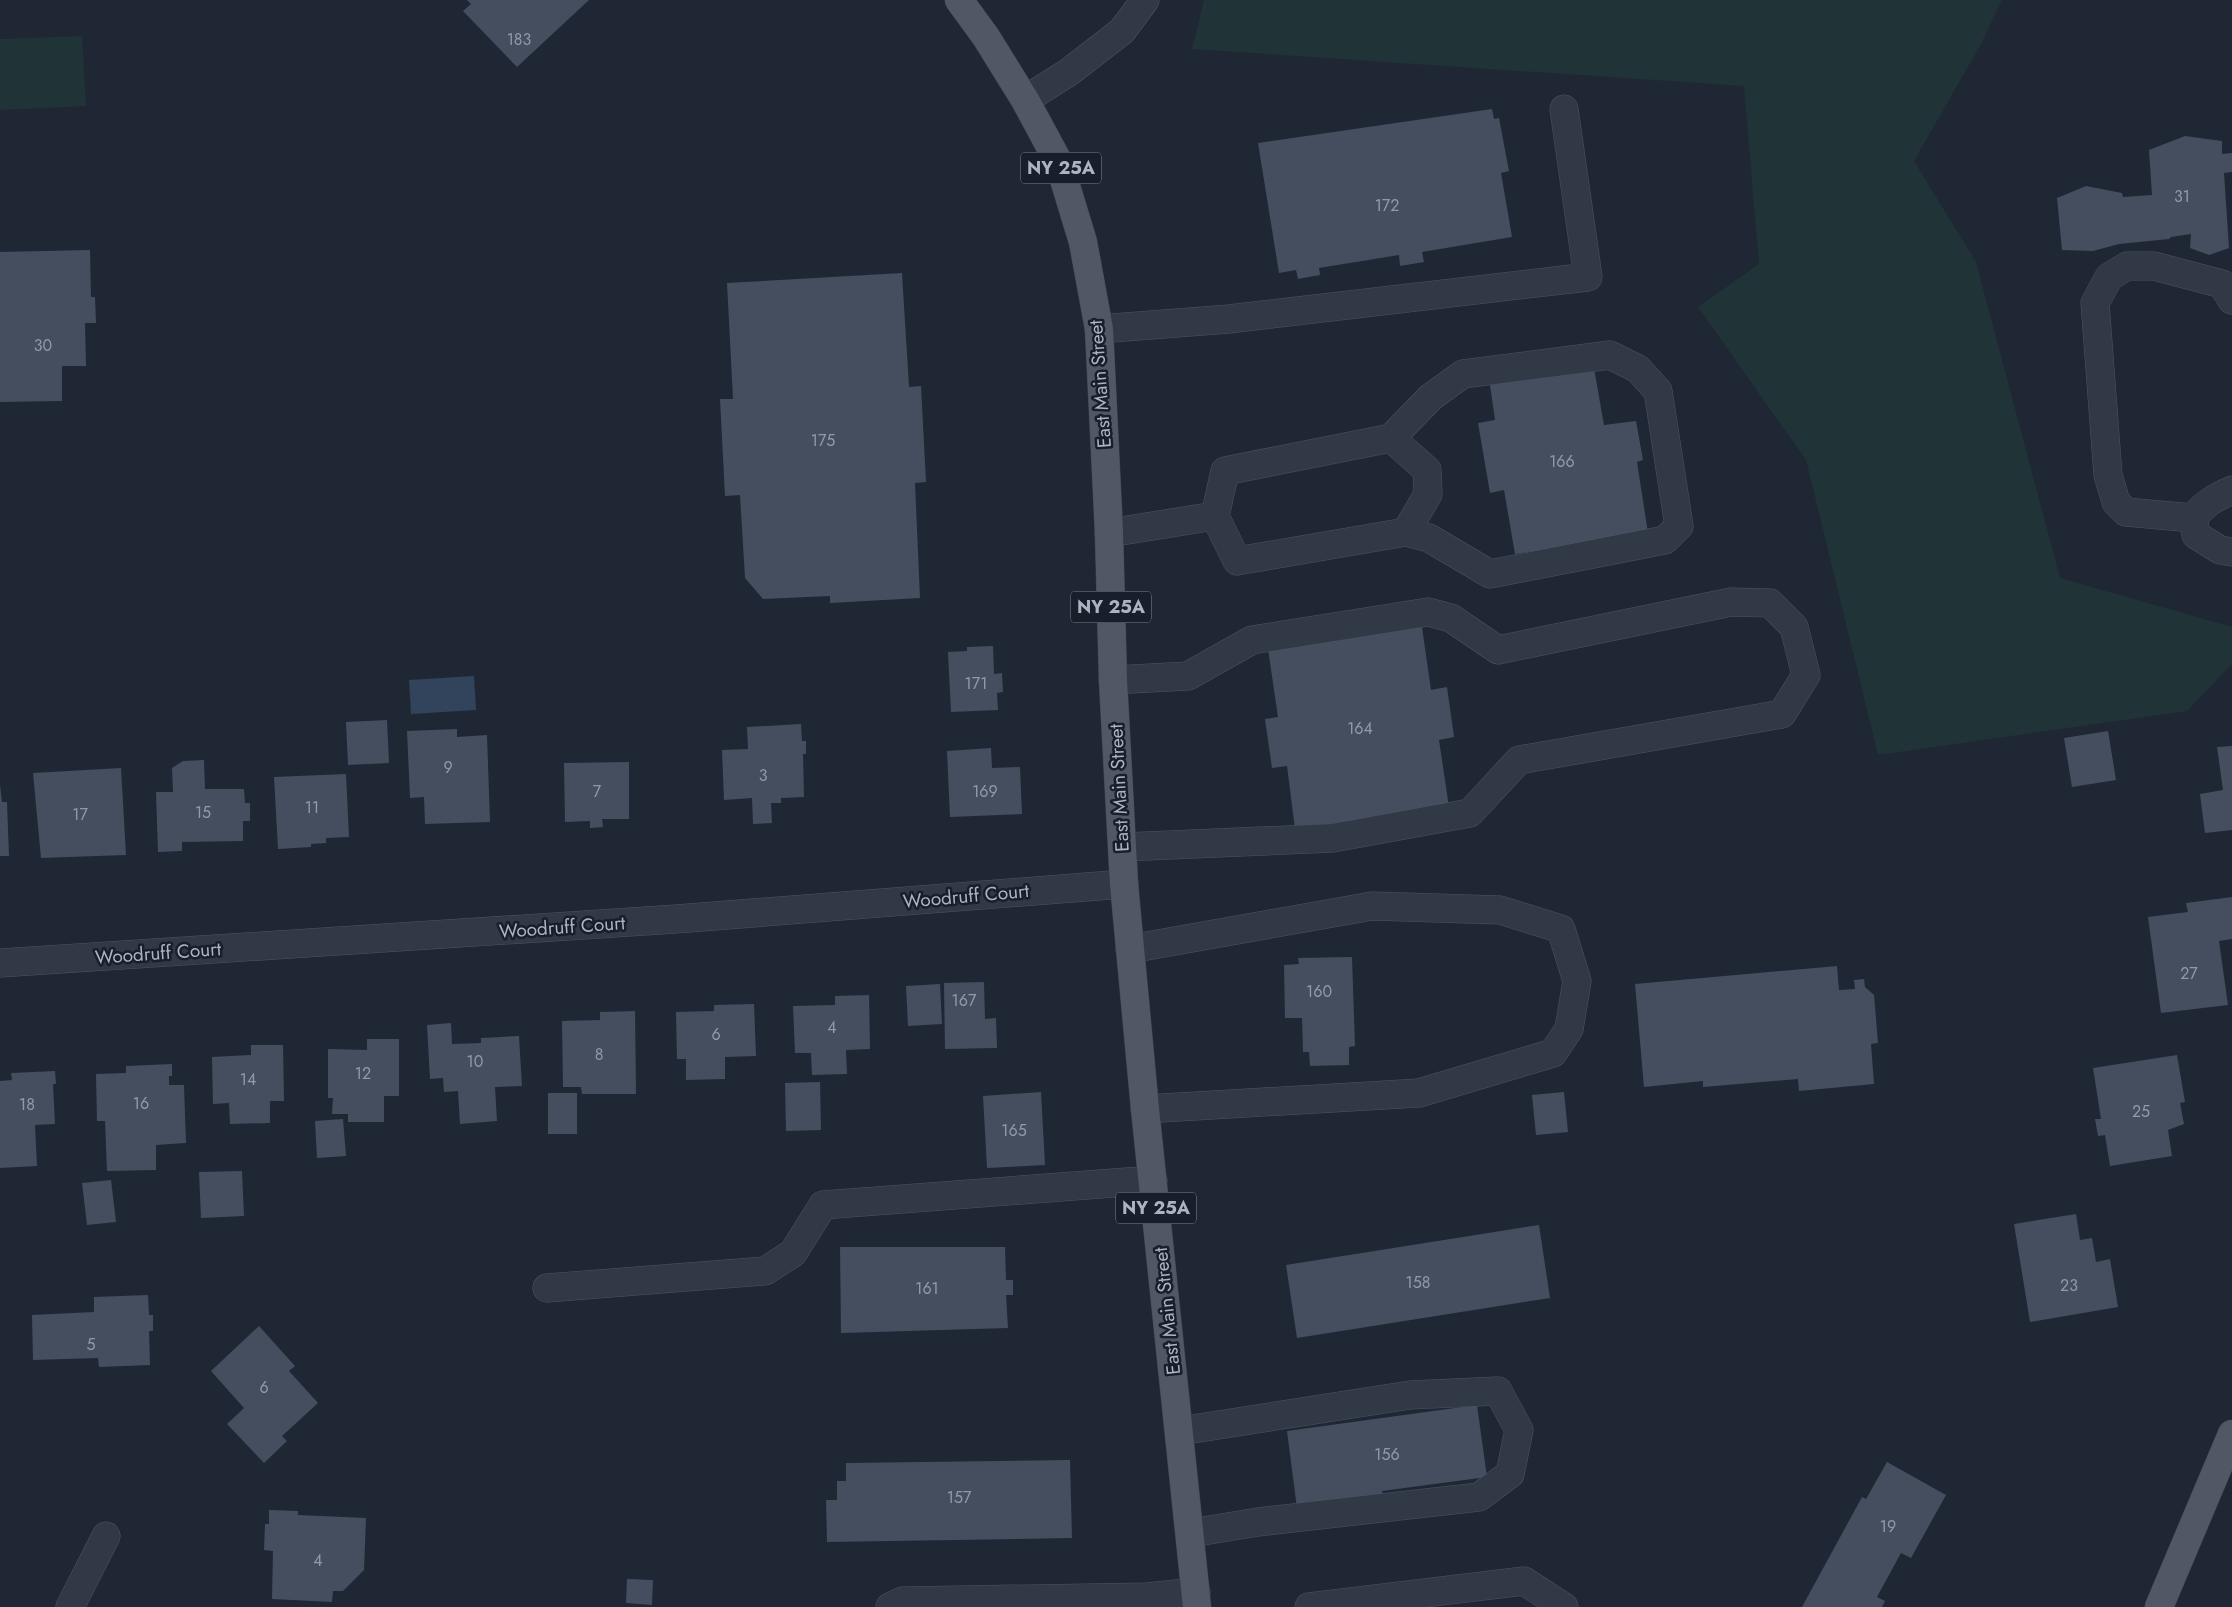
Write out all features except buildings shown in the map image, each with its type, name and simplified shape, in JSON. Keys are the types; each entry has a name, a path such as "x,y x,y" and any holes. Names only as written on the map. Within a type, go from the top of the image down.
{"main road":[{"name":"East Main Street","path":"959,0 986,37 1025,100 1059,163 1083,242 1099,330 1109,533 1113,680 1124,884 1145,1110 1191,1532 1196,1600"},
{"path":"2162,1606 2232,1434"}],"street":[{"path":"1025,100 1069,72 1122,31 1145,0"},
{"path":"1099,330 1229,319 1588,277 1564,109"},
{"path":"2193,518 2126,512 2116,502 2108,475 2095,304 2109,277 2126,266 2154,266 2222,284 2232,300"},
{"path":"1610,355 1638,369 1658,391 1679,526 1665,540 1490,574 1429,538 1406,532 1238,561 1215,516 1225,471 1391,438 1431,397 1463,374 1610,355"},
{"path":"1391,438 1427,470 1428,494 1406,532"},
{"path":"2232,490 2213,498 2200,508 2193,518 2196,535 2220,550 2232,552"},
{"path":"1109,533 1215,516"},
{"path":"1113,680 1188,676 1252,640 1428,612 1451,618 1498,650 1731,602 1770,603 1794,627 1806,675 1782,714 1519,760 1470,813 1333,838 1123,847"},
{"name":"Woodruff Court","path":"0,963 676,920 1124,884"},
{"path":"1130,949 1372,906 1500,910 1561,929 1577,981 1569,1029 1553,1053 1419,1093 1145,1110"},
{"path":"547,1288 765,1270 793,1253 822,1205 1153,1180"},
{"path":"1180,1431 1246,1419 1410,1395 1498,1391 1519,1430 1510,1474 1479,1497 1258,1522 1191,1532"},
{"path":"70,1607 106,1536"},
{"path":"1319,1606 1524,1581 1564,1607"},
{"path":"890,1607 903,1601 964,1603 1147,1596 1196,1600"}],"green space":[{"path":"1204,0 2002,0 1981,44 1914,161 1976,262 2060,578 2232,627 2232,664 2187,711 1878,755 1806,460 1698,307 1759,264 1744,86 1192,49"},
{"path":"82,36 86,106 0,110 0,39"}],"water":[{"path":"474,676 476,710 411,714 409,680"}]}
